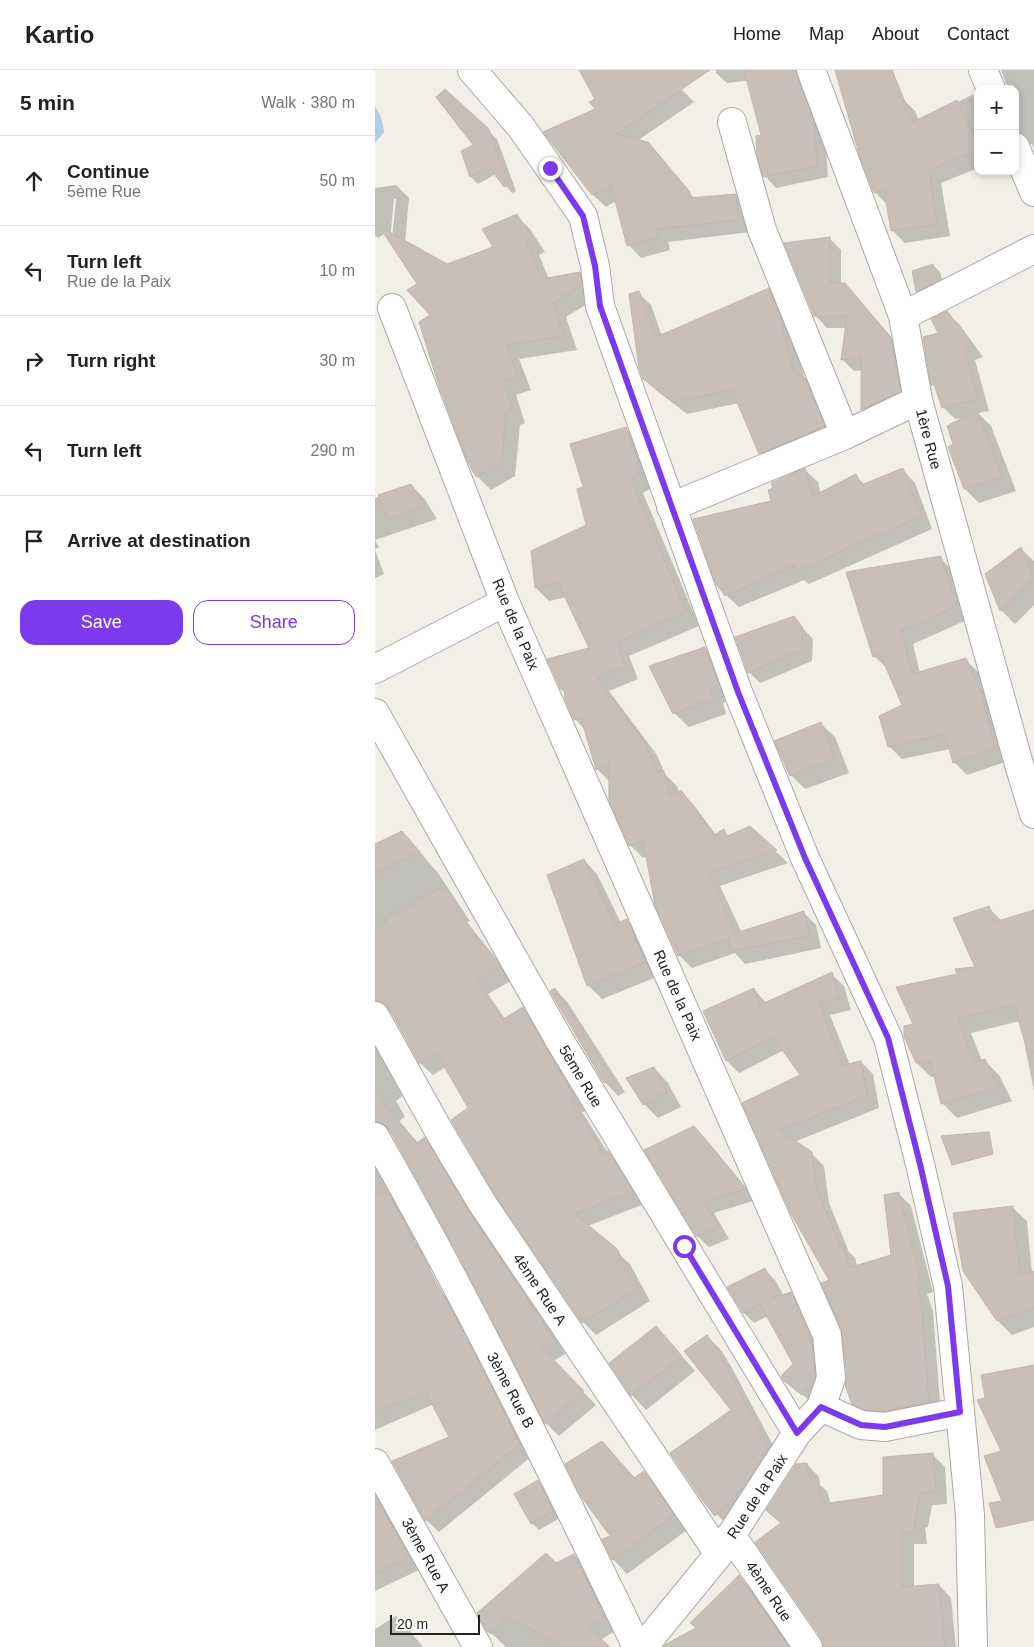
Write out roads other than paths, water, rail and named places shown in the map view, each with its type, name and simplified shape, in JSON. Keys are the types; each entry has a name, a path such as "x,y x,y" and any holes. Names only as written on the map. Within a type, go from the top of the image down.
{"street":[{"path":"472,70 521,127 583,216 595,266 600,306 738,692 805,858 888,1038 948,1286 970,1515 973,1647"},
{"name":"1ère Rue","path":"811,70 903,316 918,400 1019,768 1034,814"},
{"path":"983,70 989,85"},
{"path":"732,122 762,230 845,435"},
{"path":"1019,156 1034,192"},
{"path":"903,316 1034,250"},
{"name":"Rue de la Paix","path":"392,308 505,602 827,1335 831,1378 821,1407 797,1433 725,1545 643,1647"},
{"path":"671,507 845,435 918,400"},
{"path":"375,669 505,602"},
{"name":"5ème Rue","path":"375,713 560,1041 797,1433"},
{"name":"4ème Rue A","path":"375,1016 439,1131 483,1203 725,1545"},
{"name":"3ème Rue B","path":"375,1137 412,1202 530,1426 637,1647"},
{"path":"821,1407 861,1425 885,1427 960,1412"},
{"name":"3ème Rue A","path":"375,1464 478,1647"},
{"name":"4ème Rue","path":"725,1545 808,1647"}],"water":[{"path":"375,106 381,117 384,132 375,143"}]}
